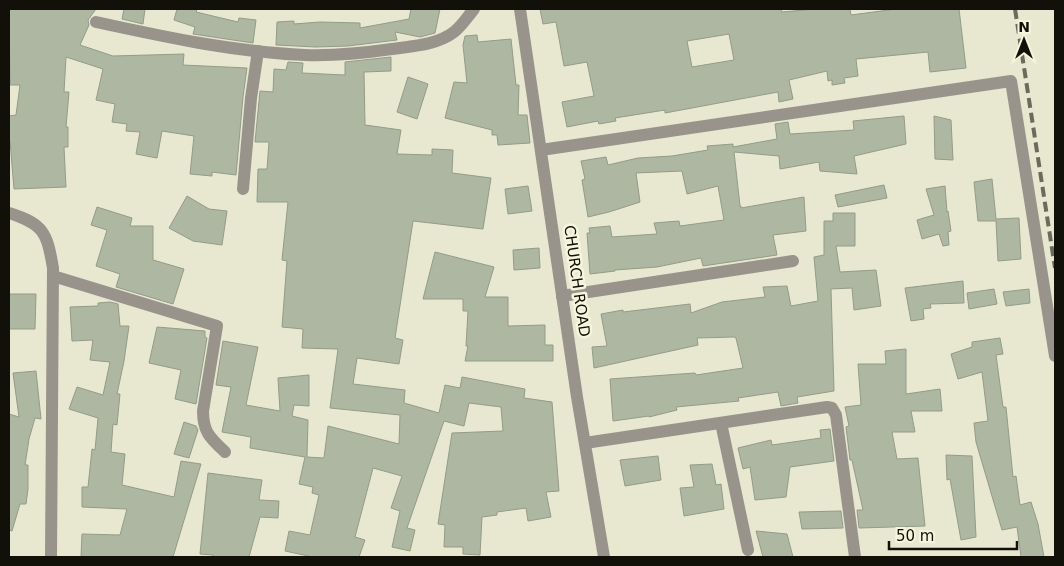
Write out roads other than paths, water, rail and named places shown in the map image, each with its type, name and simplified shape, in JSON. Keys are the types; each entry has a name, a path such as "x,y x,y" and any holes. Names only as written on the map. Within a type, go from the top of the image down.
{"street":[{"path":"96,22 194,43 307,55 360,53 416,46 438,40 454,32 474,9"},
{"name":"CHURCH ROAD","path":"520,9 562,296 604,557"},
{"path":"243,189 252,91 258,51"},
{"path":"541,150 1011,81 1055,356"},
{"path":"9,212 26,218 41,228 49,245 53,276 51,557"},
{"path":"562,296 793,261"},
{"path":"53,276 216,326 203,411 203,423 208,437 224,452"},
{"path":"585,443 827,407 832,408 836,415 855,557"},
{"path":"721,423 748,550"}],"railway":[{"path":"1015,9 1055,268"}]}
